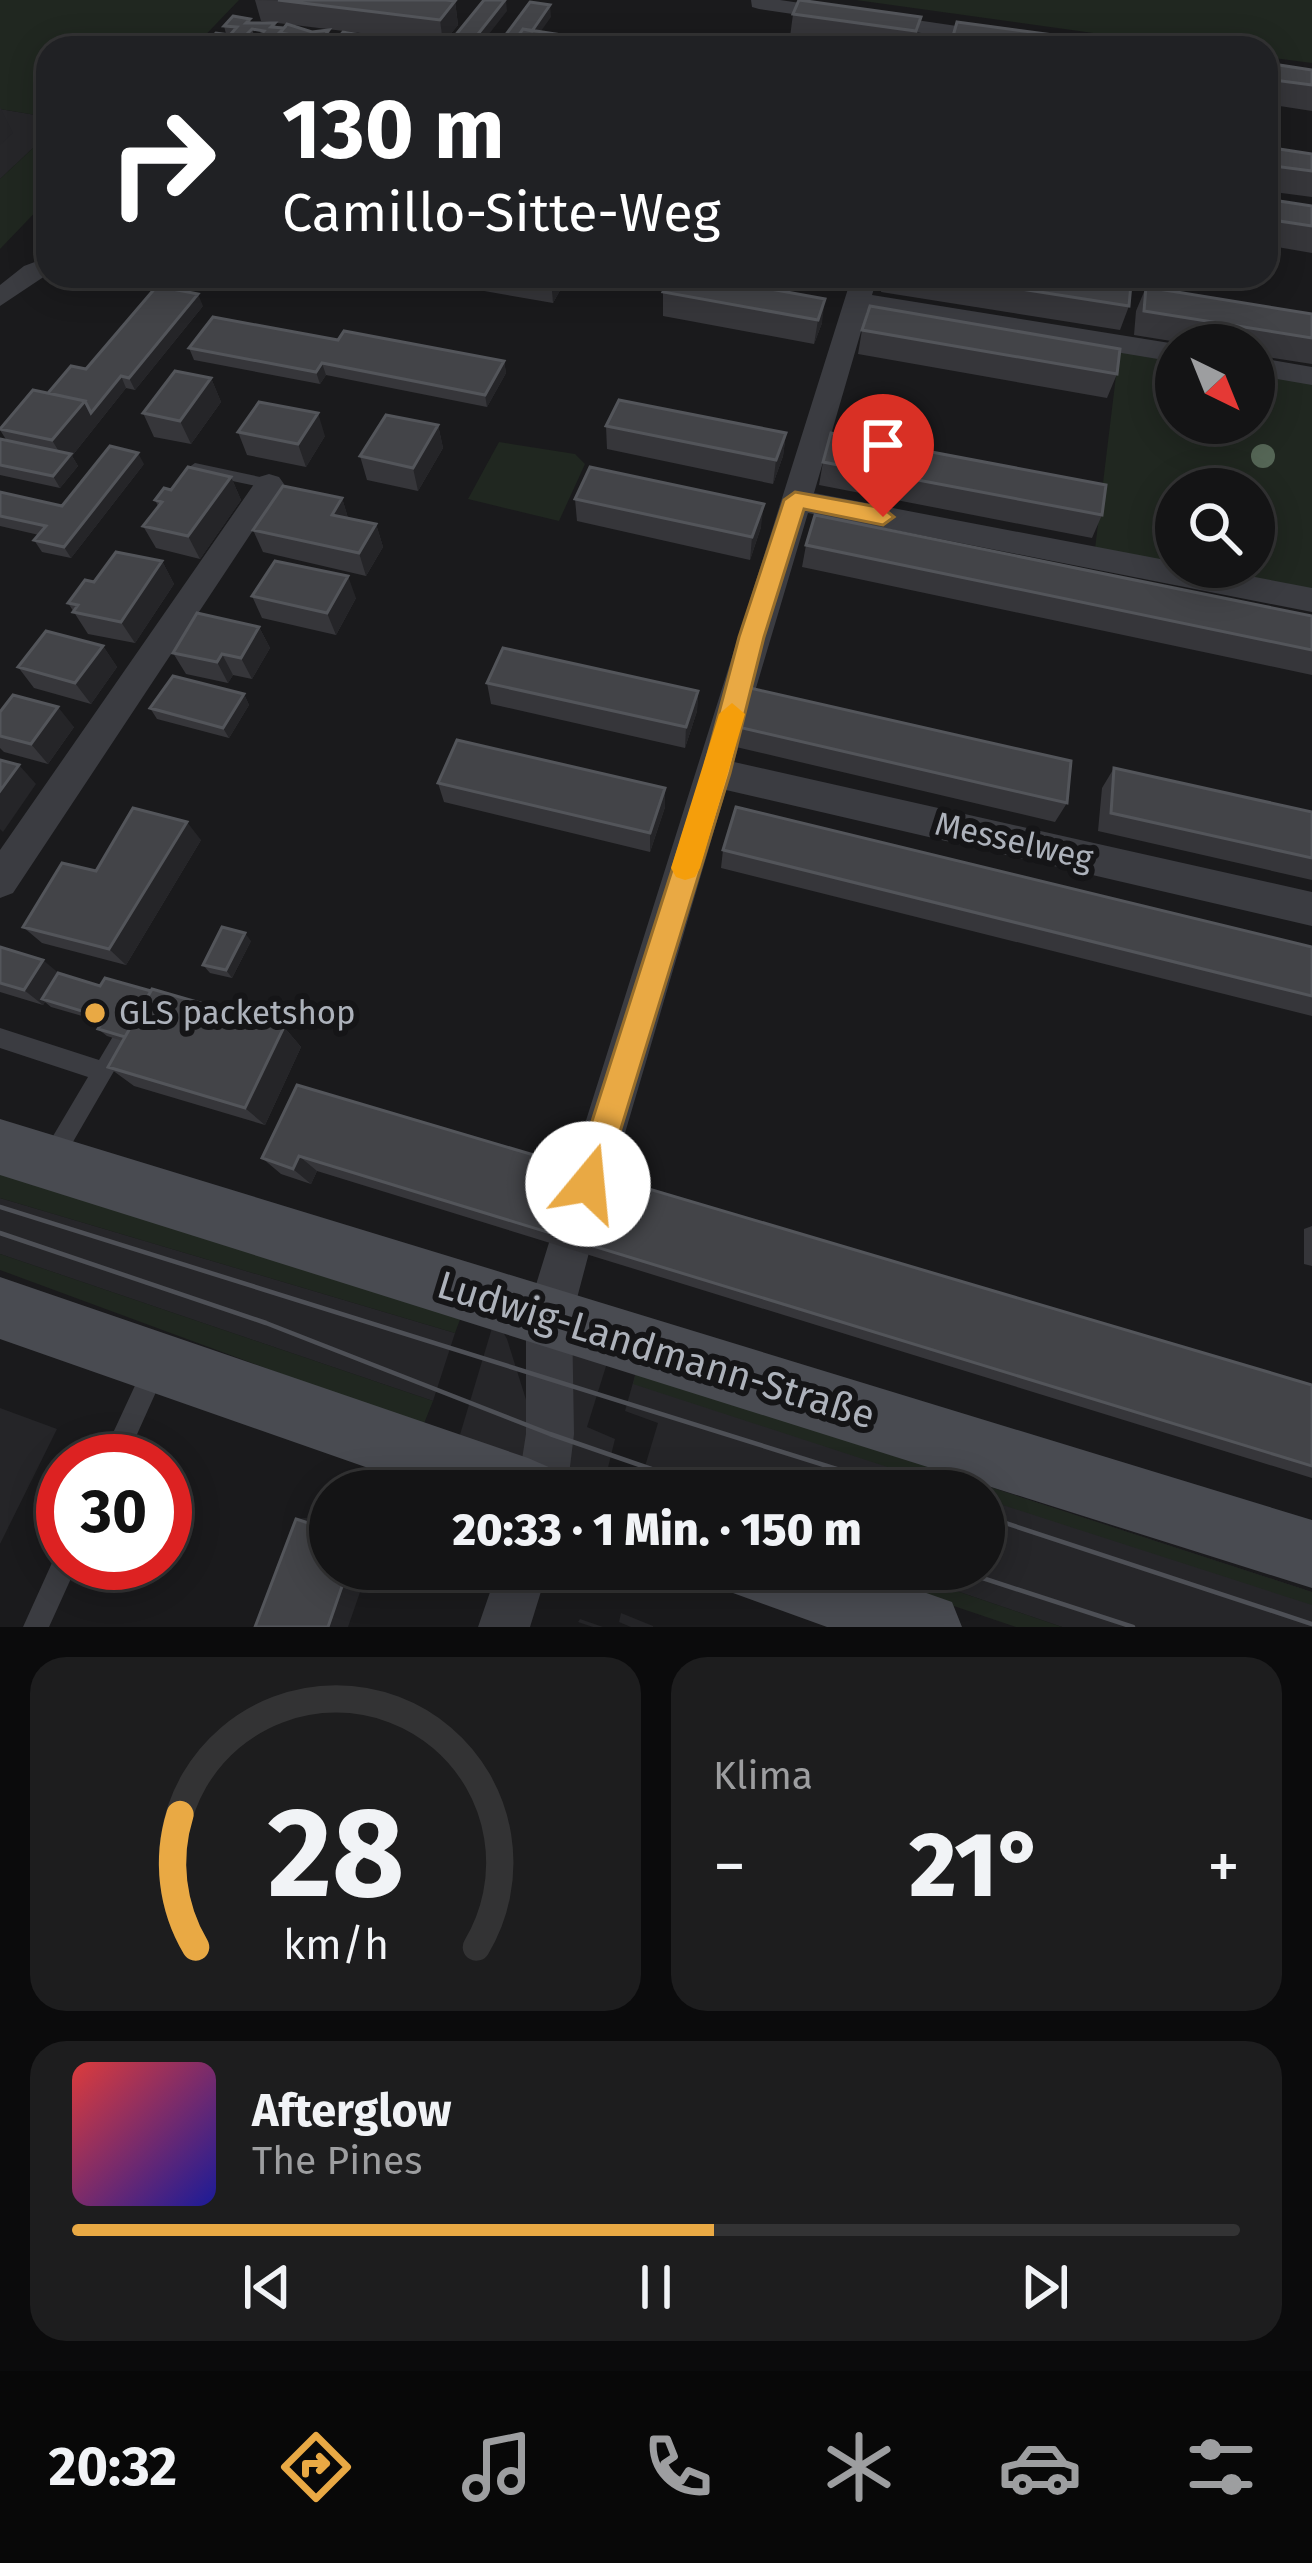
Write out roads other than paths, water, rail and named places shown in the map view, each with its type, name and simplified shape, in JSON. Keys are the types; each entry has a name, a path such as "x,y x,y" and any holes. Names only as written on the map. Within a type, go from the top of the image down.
{"main road":[{"name":"Ludwig-Landmann-Straße","path":"24,1154 1312,1554"},
{"path":"0,1308 467,1470"},
{"path":"819,1590 927,1627"}],"street":[{"path":"759,3 920,36"},
{"path":"4,289 36,272"},
{"path":"588,1184 862,289 1155,349"},
{"path":"1275,370 1312,376"},
{"path":"0,881 269,484"},
{"path":"795,500 1312,600"},
{"name":"Messelweg","path":"716,773 1312,909"},
{"path":"545,1470 550,1434 549,1317 568,1249"},
{"path":"504,1627 516,1590"}],"lane":[{"path":"195,468 306,491"},
{"path":"0,1038 103,1071"},
{"path":"24,1154 103,1071 122,1040"},
{"path":"125,1434 158,1363"},
{"path":"36,1627 53,1590"}],"tram line":[{"path":"0,1207 840,1470"},
{"path":"0,1233 266,1323 654,1470"},
{"path":"1005,1523 1312,1624"},
{"path":"1005,1585 1133,1627"}],"place":[{"name":"GLS packetshop","path":"95,1013"}]}
